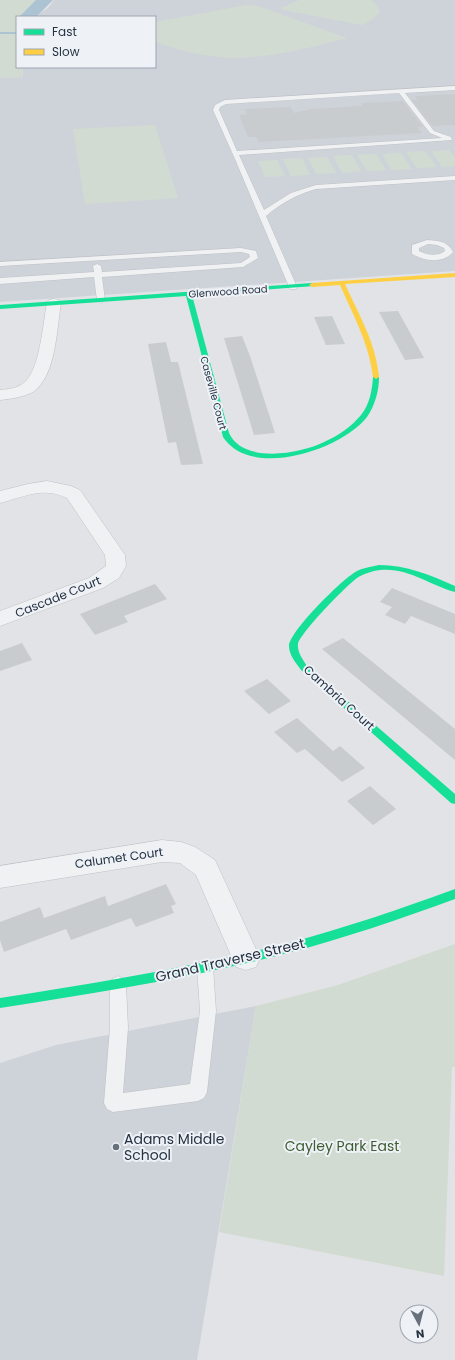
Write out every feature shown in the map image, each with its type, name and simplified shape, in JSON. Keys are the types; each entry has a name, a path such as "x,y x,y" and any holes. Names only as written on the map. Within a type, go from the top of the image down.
{"street":[{"name":"Glenwood Road","path":"0,307 342,283 454,277"},
{"name":"Caseville Court","path":"189,294 223,427 229,442 248,453 270,456 307,450 344,434 358,422 372,402 376,380 376,366 372,352 342,283"},
{"path":"0,395 24,390 34,383 41,373 54,303"},
{"name":"Cascade Court","path":"0,497 44,486 66,489 74,494 116,555 117,561 112,573 96,583 0,619"},
{"name":"Cambria Court","path":"455,589 407,569 393,566 376,567 362,571 354,576 300,631 294,643 296,656 304,668 455,800"},
{"name":"Calumet Court","path":"0,877 162,851 187,854 195,857 206,868 246,958"},
{"name":"Grand Traverse Street","path":"0,1003 118,984 246,958 331,935 455,894"}],"lane":[{"path":"293,287 216,110 217,106 224,102 455,88"},
{"path":"400,91 432,132 452,139"},
{"path":"235,152 452,139"},
{"path":"262,216 285,200 304,190 316,187 455,178"},
{"path":"0,264 241,250 253,253 254,258 243,265 0,281"},
{"path":"96,258 101,300"},
{"path":"118,984 120,1028 113,1103 198,1092 208,1012 205,967"}],"shaded area":[{"path":"54,0 455,0 455,271 0,302 0,78 23,77 22,68 156,68 156,16 35,16 48,8"},
{"name":"Adams Middle School","path":"256,1006 197,1360 0,1360 0,1063 56,1045"}],"green space":[{"path":"0,0 45,0 28,16 16,16 16,68 22,68 23,77 0,78"},
{"path":"299,0 371,0 378,7 380,13 362,25 283,10 281,8"},
{"path":"247,5 258,6 347,38 274,55 228,58 181,50 156,41 156,22"},
{"path":"155,125 178,198 85,204 73,129"},
{"path":"449,150 455,157 455,166 442,167 431,151"},
{"path":"425,151 437,167 417,168 406,152"},
{"path":"401,153 412,169 392,170 382,154"},
{"path":"376,154 386,170 367,171 357,155"},
{"path":"352,155 361,171 342,173 333,156"},
{"path":"327,157 336,173 316,174 308,158"},
{"path":"302,158 310,175 291,176 283,159"},
{"path":"277,160 285,176 265,177 258,161"},
{"name":"Cayley Park East","path":"455,944 455,1067 452,1067 444,1276 219,1232 256,1006 338,985"}],"building":[{"path":"455,94 455,125 432,126 412,100 418,100 415,96"},
{"path":"403,101 423,127 417,127 422,133 259,142 256,137 248,137 239,115 247,114 244,109 291,107 294,113 311,109 363,106 361,103"},
{"path":"398,311 424,358 405,360 379,312"},
{"path":"332,316 345,344 326,345 314,317"},
{"path":"242,336 275,433 254,435 224,338"},
{"path":"166,342 171,362 178,362 203,464 181,465 176,442 168,443 148,344"},
{"path":"155,584 167,599 124,616 128,622 95,635 80,614"},
{"path":"392,588 455,614 455,634 411,616 405,624 385,615 392,607 380,602"},
{"path":"343,638 455,729 455,760 322,649"},
{"path":"22,643 32,660 0,671 0,651"},
{"path":"267,679 291,701 269,714 244,691"},
{"path":"297,718 333,751 340,746 365,768 342,782 305,749 297,753 274,732"},
{"path":"370,786 396,809 373,825 347,801"},
{"path":"166,884 176,904 171,906 174,913 136,927 131,918 71,940 66,929 4,952 0,940 0,922 40,907 44,918 105,896 108,906"}],"waterway":[{"path":"28,16 45,0"},
{"path":"0,33 16,33"}],"traffic: fast":[{"path":"0,307 312,285"},
{"path":"189,294 225,433 229,440 242,450 264,455 280,455 311,450 340,437 352,428 366,413 373,398 376,377"},
{"path":"455,589 405,569 379,567 367,570 354,576 311,619 297,636 294,643 296,656 304,668 455,800"},
{"path":"0,1003 145,979 252,957 351,930 455,894"}],"traffic: slow":[{"path":"312,285 455,275"},
{"path":"342,283 368,340 375,364 376,377"}],"place":[{"name":"Adams Middle School","path":"116,1147"}]}
